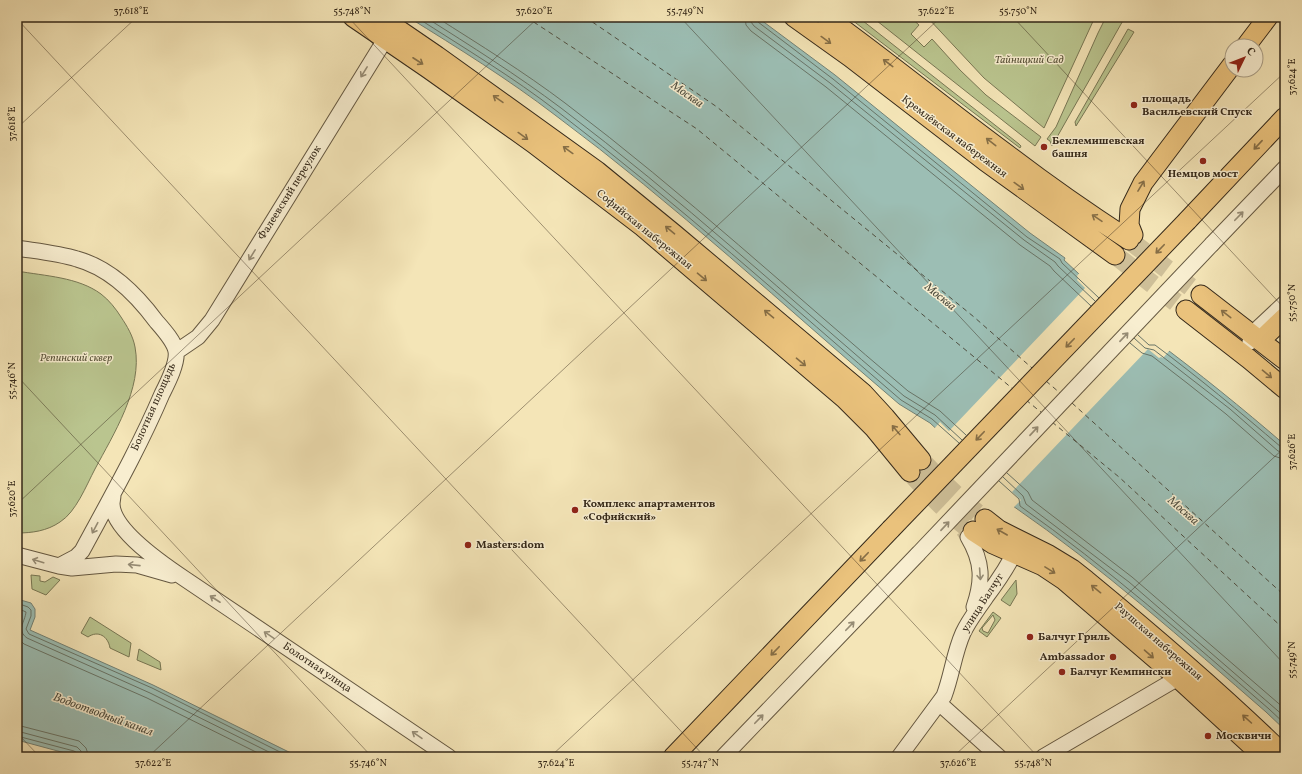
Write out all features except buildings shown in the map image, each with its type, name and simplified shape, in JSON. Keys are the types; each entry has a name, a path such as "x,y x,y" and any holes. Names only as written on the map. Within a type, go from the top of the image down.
{"main road":[{"name":"Софийская набережная","path":"353,17 386,28 541,129 597,171 652,215 863,394 885,417 916,466"},
{"name":"Кремлёвская набережная","path":"794,17 850,57 985,161 1115,255"},
{"name":"Кремлёвская набережная","path":"826,17 1012,158 1092,216 1131,238 1130,209 1143,183 1224,75"},
{"path":"1252,38 1268,17"},
{"path":"673,757 1188,221 1285,117"},
{"path":"1201,294 1253,344 1285,389"},
{"path":"1186,310 1217,334 1253,344 1285,360"},
{"path":"1253,344 1285,317"},
{"path":"975,529 999,530 1017,548"},
{"name":"Раушская набережная","path":"1017,548 1054,573 1178,678 1264,757"},
{"name":"Раушская набережная","path":"1017,548 1049,555 1072,569 1190,668 1285,756"}],"street":[{"name":"Фалеевский переулок","path":"176,352 198,336 212,320 386,28"},
{"path":"723,757 1285,168"},
{"name":"Болотная площадь","path":"17,248 76,258 99,267 137,298 164,330 173,343 176,352 174,365 160,401 114,494 82,551 76,558 59,566"},
{"path":"1253,344 1285,303"},
{"name":"Болотная улица","path":"114,494 112,504 114,513 120,524 148,552 185,579 449,757"},
{"path":"970,620 980,584 981,572 976,552 975,529"},
{"name":"улица Балчуг","path":"899,757 944,696 949,684 955,655 963,633 970,620 1007,568 1017,548"},
{"name":"Болотная улица","path":"17,555 72,568 116,564 137,565 185,579"},
{"path":"1043,757 1178,678"},
{"path":"939,703 999,757"}],"green space":[{"path":"848,17 858,17 1019,144 1021,146 1020,148"},
{"path":"872,17 910,17 919,25 911,34 924,47 932,39 960,70 986,95 1041,137 1035,146"},
{"name":"Тайницкий Сад","path":"927,17 1095,17 1044,128 984,78"},
{"path":"1106,17 1125,17 1052,146 1050,141 1047,139 1056,127"},
{"path":"1128,29 1134,32 1076,126 1075,122"},
{"name":"Репинский сквер","path":"17,271 72,281 92,288 101,294 115,308 130,331 135,347 136,363 135,379 125,411 76,505 66,518 50,528 34,532 17,533"},
{"path":"31,575 40,576 40,581 45,582 53,577 60,580 46,595 32,589"},
{"path":"1016,580 1017,594 1010,606 1001,600"},
{"path":"993,612 1001,618 987,637 979,631","holes":["993,615 995,620 988,633 983,631 982,628"]},
{"path":"90,617 131,643 129,657 110,648 107,640 102,635 95,634 88,637 81,633"},
{"path":"139,649 160,662 161,670 137,660"}],"water":[{"name":"Москва","path":"408,17 757,17 835,75 1030,233 1065,258 1064,260 1151,341 1153,339 1187,365 1285,445 1285,730 1174,632 1111,580 1079,554 1013,506 1016,502 930,423 899,404 687,220 600,149 501,76"},
{"name":"Водоотводный канал","path":"17,599 31,603 35,609 35,617 30,630 153,685 299,757 80,757 17,740"}],"pier":[{"path":"1080,272 1151,339 1154,337 1170,350 1163,358 1159,358 1148,349 1012,492 1021,500 1013,508 1011,505 1014,502 934,429 940,422 949,431 1085,288 1077,280 1077,276"}],"ferry route":[{"path":"526,17 697,129 1013,389"},
{"path":"585,17 717,107 974,317 1032,368"},
{"path":"1046,381 1060,393"},
{"path":"1026,400 1042,413"},
{"path":"1072,403 1285,596"},
{"path":"1052,422 1119,477 1285,630"}],"tunnel":[{"path":"1129,240 1201,295"},
{"path":"1115,255 1186,310"},
{"path":"921,460 968,506 985,519"},
{"path":"910,472 948,511 973,531"},
{"path":"949,512 968,537"}],"place":[{"name":"площадь Васильевский Спуск","path":"1134,105"},
{"name":"Беклемишевская башня","path":"1044,147"},
{"name":"Немцов мост","path":"1203,161"},
{"name":"Комплекс апартаментов «Софийский»","path":"575,510"},
{"name":"Masters:dom","path":"468,545"},
{"name":"Балчуг Гриль","path":"1030,637"},
{"name":"Ambassador","path":"1113,657"},
{"name":"Балчуг Кемпински","path":"1062,672"},
{"name":"Москвичи","path":"1208,736"}]}
